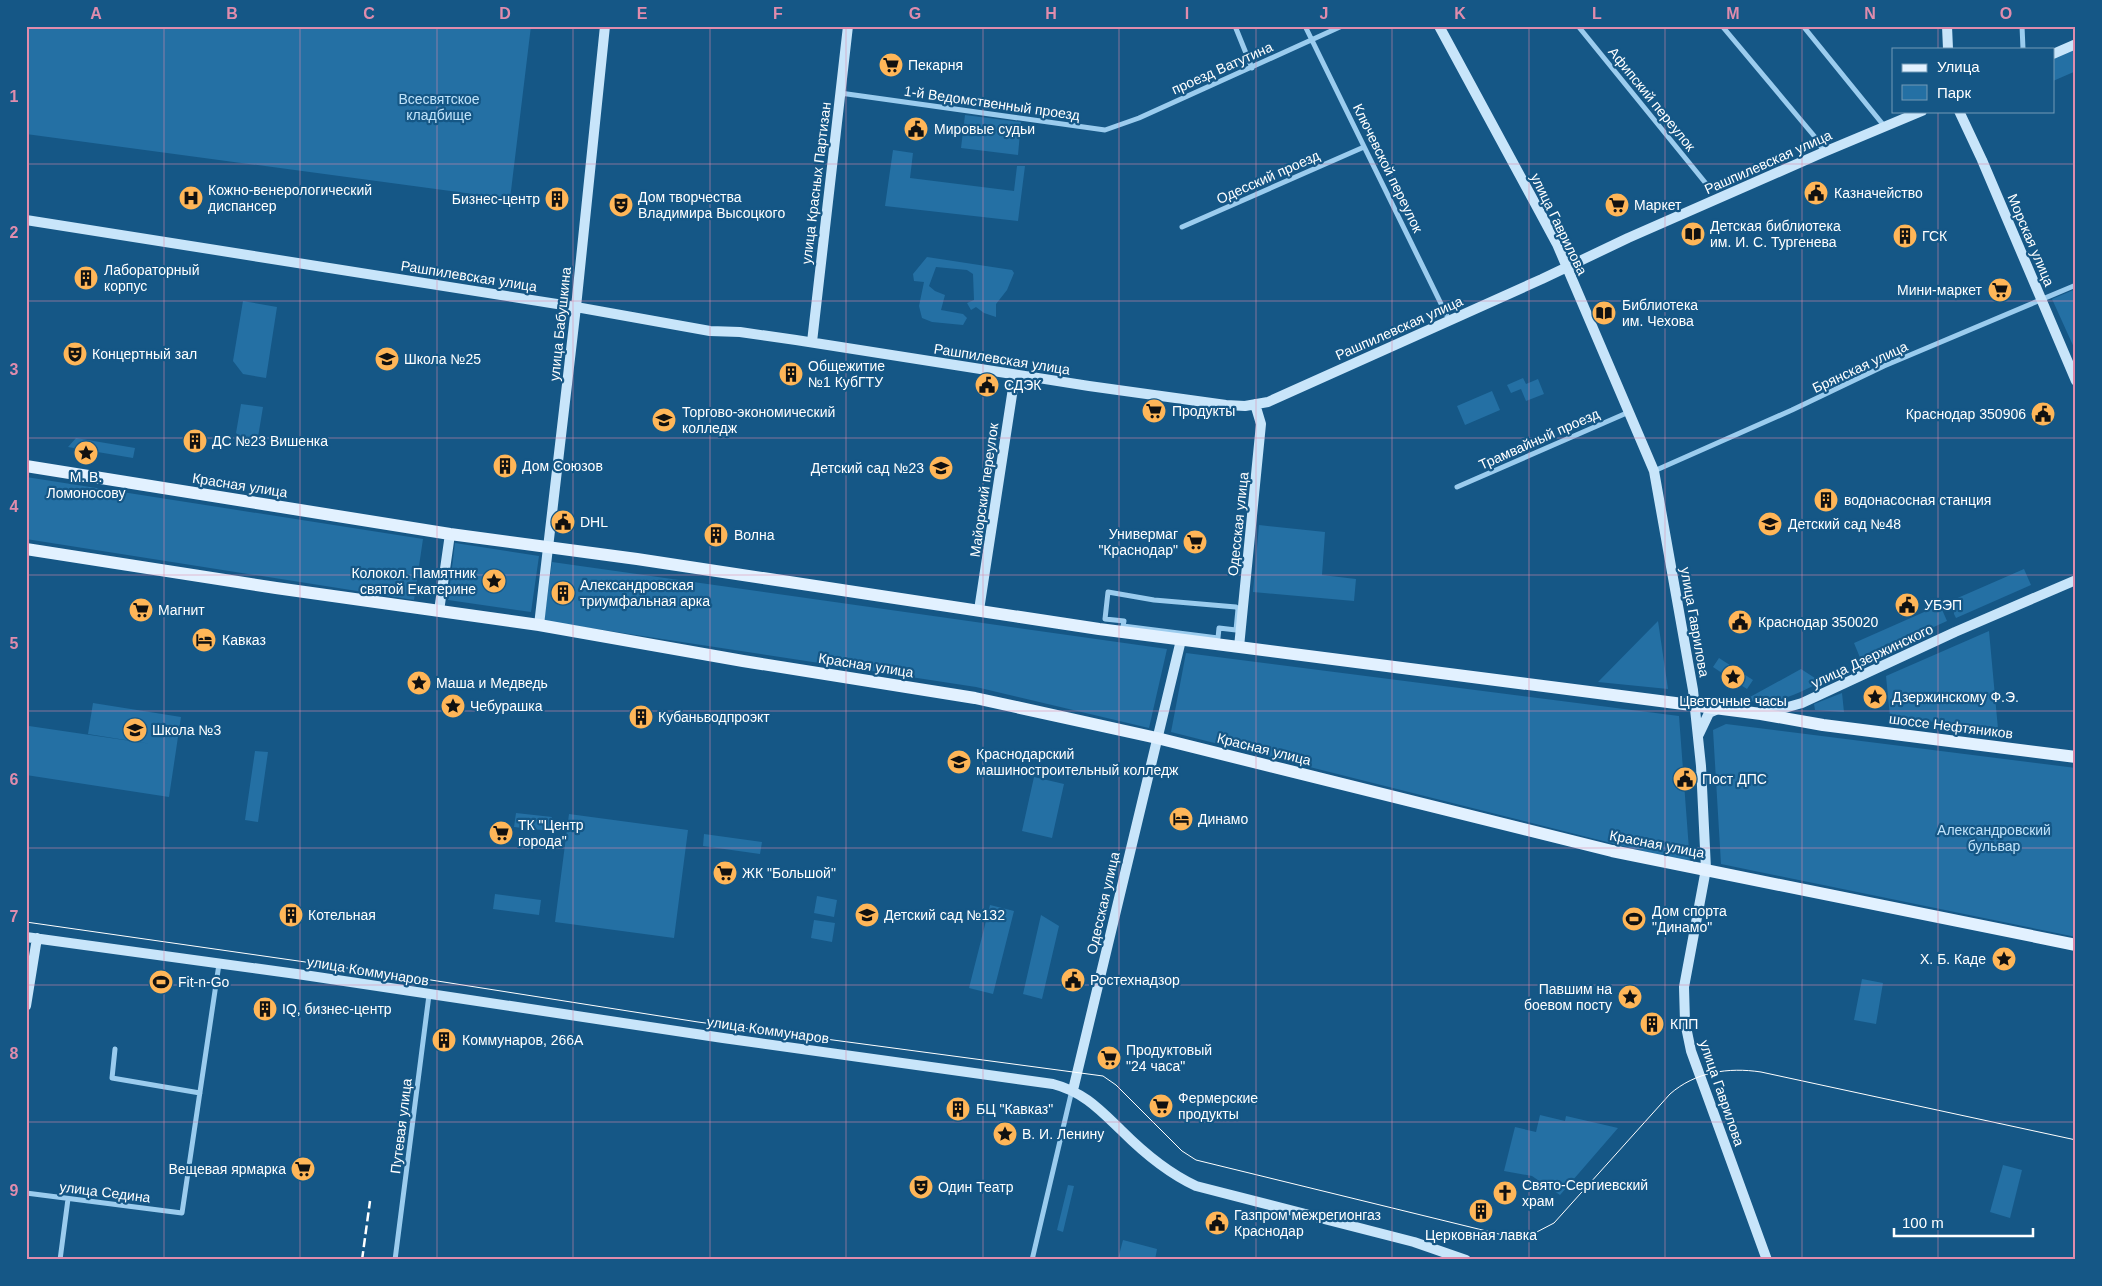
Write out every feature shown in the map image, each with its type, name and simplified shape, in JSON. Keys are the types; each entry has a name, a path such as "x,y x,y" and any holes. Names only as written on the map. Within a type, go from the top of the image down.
{"main road":[{"name":"Красная улица","path":"26,466 450,534 1181,640 1761,714 1823,724"},
{"name":"Красная улица","path":"26,549 539,625 743,661 975,698 1157,738 1612,851 2076,945"},
{"name":"шоссе Нефтяников","path":"1823,724 2076,757"}],"street":[{"name":"улица Бабушкина","path":"539,625 606,26"},
{"name":"улица Красных Партизан","path":"812,342 848,26"},
{"path":"1235,26 1252,68"},
{"name":"Ключевской переулок","path":"1305,26 1449,320"},
{"name":"проезд Ватутина","path":"1139,118 1342,26"},
{"name":"улица Гаврилова","path":"1439,26 1548,227 1654,471 1696,706 1706,869 1684,987 1685,1022 1691,1051 1766,1259"},
{"name":"Афипский переулок","path":"1578,26 1708,186"},
{"path":"1722,26 1815,138 1824,152"},
{"path":"1804,27 1816,26"},
{"path":"1946,26 1948,48"},
{"path":"2022,26 2023,48"},
{"path":"1804,27 1885,127"},
{"path":"2054,54 2076,44"},
{"name":"1-й Ведомственный проезд","path":"840,94 1105,130 1139,118"},
{"name":"Рашпилевская улица","path":"26,220 576,307 710,331 740,332 812,342 1226,405 1255,404 1268,402 1824,152 1920,112"},
{"name":"Морская улица","path":"1959,112 2076,381"},
{"name":"Одесский проезд","path":"1182,227 1364,147"},
{"name":"Брянская улица","path":"1654,471 1792,410 1884,366 2076,285"},
{"name":"Майорский переулок","path":"979,610 1014,374"},
{"name":"Одесская улица","path":"1239,647 1261,424 1255,404"},
{"name":"Трамвайный проезд","path":"1457,487 1629,411"},
{"path":"439,611 450,534"},
{"name":"улица Дзержинского","path":"1761,714 1776,712 1802,703 1955,632 2076,580"},
{"path":"1108,592 1154,600 1236,607 1238,609 1236,630 1219,628 1218,638 1123,626 1124,621 1105,619 1108,592"},
{"name":"Одесская улица","path":"1032,1260 1181,640"},
{"path":"1698,735 1709,713 1718,709"},
{"path":"26,1006 31,937"},
{"name":"улица Коммунаров","path":"31,937 1035,1082 1072,1090 1093,1103 1144,1152 1167,1169 1196,1186 1414,1242 1466,1260"},
{"path":"116,1049 112,1078 200,1093 220,963"},
{"name":"Путевая улица","path":"395,1260 429,995"},
{"name":"улица Седина","path":"26,1193 182,1213 200,1093"},
{"path":"60,1260 68,1199"}],"green space":[{"name":"Всесвятское кладбище","path":"26,26 531,26 510,199 26,134"},
{"path":"2076,48 2076,71 2054,81 2054,58"},
{"path":"965,115 1021,122 1018,155 961,148"},
{"path":"893,150 913,153 910,178 1014,191 1017,166 1025,166 1018,221 885,206"},
{"path":"927,257 1012,270 1014,273 1007,290 996,304 996,317 984,313 976,307 971,310 967,303 974,300 973,274 967,270 936,267 929,286 945,295 941,310 963,314 967,318 963,325 932,322 922,318 919,306 924,282 914,281 913,274"},
{"path":"2076,289 2076,352 2052,299"},
{"path":"243,301 277,307 266,378 243,374 233,361"},
{"path":"1523,378 1526,384 1538,379 1544,394 1526,401 1521,389 1511,393 1507,385"},
{"path":"1492,391 1500,410 1465,425 1457,406"},
{"path":"241,404 263,407 256,449 236,433"},
{"path":"76,438 135,448 133,458 68,447"},
{"path":"26,477 423,539 414,600 26,539"},
{"path":"1259,525 1325,532 1322,575 1356,579 1354,601 1253,592"},
{"path":"455,543 539,556 531,612 448,600"},
{"path":"552,562 1167,649 1149,728 976,687 544,621"},
{"path":"2024,569 2031,585 1956,618 1953,600"},
{"path":"1940,605 1947,621 1861,660 1854,643"},
{"path":"1658,621 1668,689 1598,682"},
{"path":"1989,631 1998,729 1890,717 1886,676"},
{"path":"1186,653 1679,716 1690,863 1171,732"},
{"path":"1719,658 1753,680 1747,689 1736,682 1728,682 1725,675 1713,667"},
{"path":"1801,669 1821,682 1787,698 1768,702 1749,701 1750,697"},
{"path":"1842,693 1844,712 1815,710 1814,704"},
{"name":"Школа №3","path":"93,703 181,717 169,797 26,775 29,726 151,744 88,734"},
{"name":"Александровский бульвар","path":"1726,724 2076,768 2076,937 1721,864 1713,730"},
{"path":"255,751 268,752 258,822 245,820"},
{"path":"1034,777 1064,784 1052,838 1022,831"},
{"path":"516,813 552,817 551,831 514,827"},
{"path":"569,814 688,830 674,938 555,922"},
{"path":"704,834 762,842 760,854 703,846"},
{"path":"495,894 541,900 539,915 493,909"},
{"path":"817,896 837,900 834,917 814,913"},
{"path":"990,905 1014,911 993,994 969,988"},
{"path":"1041,915 1059,926 1042,999 1023,994"},
{"path":"814,920 835,923 832,942 811,938"},
{"path":"1862,979 1883,983 1876,1024 1854,1020"},
{"path":"1540,1115 1565,1121 1566,1116 1618,1128 1560,1195 1532,1176 1504,1171 1515,1127 1536,1132"},
{"path":"2003,1165 2022,1170 2010,1218 1990,1212"},
{"path":"1068,1185 1074,1186 1063,1232 1057,1230"},
{"path":"1123,1240 1157,1249 1155,1260 1118,1259"}],"tram line":[{"path":"26,922 431,980 698,1022 1103,1076 1116,1085 1182,1151 1196,1160 1511,1237 1531,1235 1554,1223 1670,1094 1690,1081 1712,1073 1736,1070 1761,1072 2076,1140"}],"railway":[{"path":"362,1260 370,1201"}],"place":[{"name":"Пекарня","path":"891,65"},
{"name":"Мировые судьи","path":"916,129"},
{"name":"Казначейство","path":"1816,193"},
{"name":"Кожно-венерологический диспансер","path":"191,198"},
{"name":"Бизнес-центр","path":"557,199"},
{"name":"Дом творчества Владимира Высоцкого","path":"621,205"},
{"name":"Маркет","path":"1617,205"},
{"name":"Детская библиотека им. И. С. Тургенева","path":"1693,234"},
{"name":"ГСК","path":"1905,236"},
{"name":"Лабораторный корпус","path":"86,278"},
{"name":"Мини-маркет","path":"2000,290"},
{"name":"Библиотека им. Чехова","path":"1604,313"},
{"name":"Концертный зал","path":"75,354"},
{"name":"Школа №25","path":"387,359"},
{"name":"Общежитие №1 КубГТУ","path":"791,374"},
{"name":"СДЭК","path":"987,385"},
{"name":"Продукты","path":"1154,411"},
{"name":"Краснодар 350906","path":"2043,414"},
{"name":"Торгово-экономический колледж","path":"664,420"},
{"name":"ДС №23 Вишенка","path":"195,441"},
{"name":"М. В. Ломоносову","path":"86,453"},
{"name":"Дом Союзов","path":"505,466"},
{"name":"Детский сад №23","path":"941,468"},
{"name":"водонасосная станция","path":"1826,500"},
{"name":"DHL","path":"563,522"},
{"name":"Детский сад №48","path":"1770,524"},
{"name":"Волна","path":"716,535"},
{"name":"Универмаг \"Краснодар\"","path":"1195,542"},
{"name":"Колокол. Памятник святой Екатерине","path":"494,581"},
{"name":"Александровская триумфальная арка","path":"563,593"},
{"name":"УБЭП","path":"1907,605"},
{"name":"Магнит","path":"141,610"},
{"name":"Краснодар 350020","path":"1740,622"},
{"name":"Кавказ","path":"204,640"},
{"name":"Цветочные часы","path":"1733,677"},
{"name":"Маша и Медведь","path":"419,683"},
{"name":"Дзержинскому Ф.Э.","path":"1875,697"},
{"name":"Чебурашка","path":"453,706"},
{"name":"Кубаньводпроэкт","path":"641,717"},
{"name":"Школа №3","path":"135,730"},
{"name":"Краснодарский машиностроительный колледж","path":"959,762"},
{"name":"Пост ДПС","path":"1685,779"},
{"name":"Динамо","path":"1181,819"},
{"name":"ТК \"Центр города\"","path":"501,833"},
{"name":"ЖК \"Большой\"","path":"725,873"},
{"name":"Котельная","path":"291,915"},
{"name":"Детский сад №132","path":"867,915"},
{"name":"Дом спорта \"Динамо\"","path":"1634,919"},
{"name":"Х. Б. Каде","path":"2004,959"},
{"name":"Ростехнадзор","path":"1073,980"},
{"name":"Fit-n-Go","path":"161,982"},
{"name":"Павшим на боевом посту","path":"1630,997"},
{"name":"IQ, бизнес-центр","path":"265,1009"},
{"name":"КПП","path":"1652,1024"},
{"name":"Коммунаров, 266А","path":"444,1040"},
{"name":"Продуктовый \"24 часа\"","path":"1109,1058"},
{"name":"Фермерские продукты","path":"1161,1106"},
{"name":"БЦ \"Кавказ\"","path":"958,1109"},
{"name":"В. И. Ленину","path":"1005,1134"},
{"name":"Вещевая ярмарка","path":"303,1169"},
{"name":"Один Театр","path":"921,1187"},
{"name":"Свято-Сергиевский храм","path":"1505,1193"},
{"name":"Церковная лавка","path":"1481,1211"},
{"name":"Газпром межрегионгаз Краснодар","path":"1217,1223"}]}
